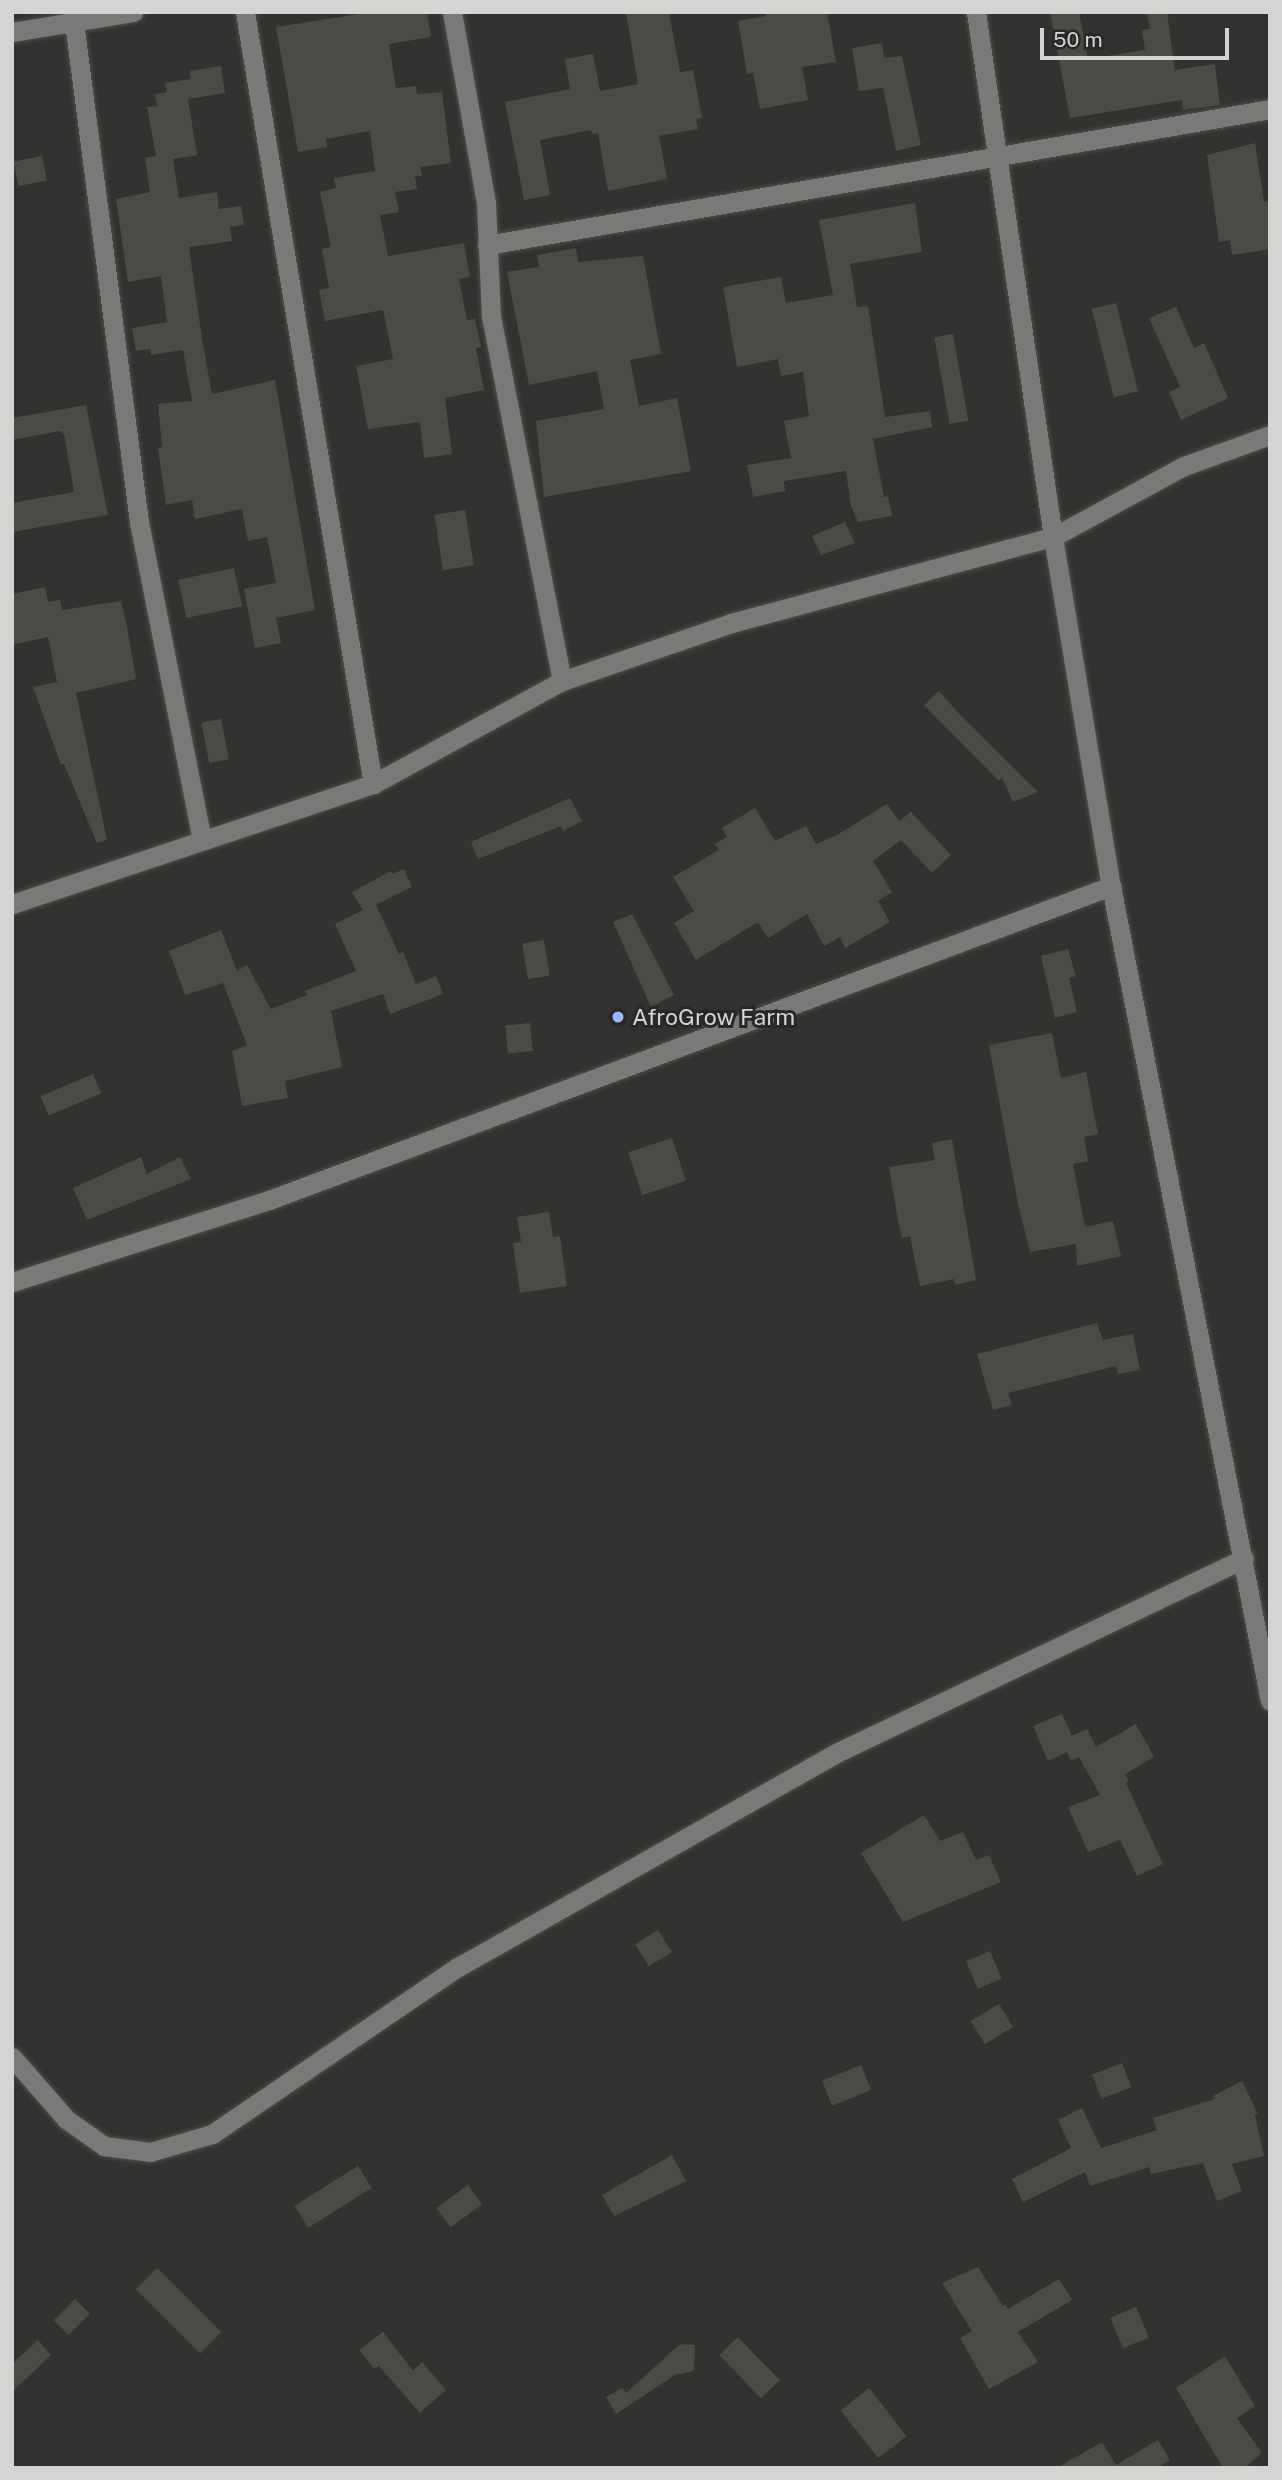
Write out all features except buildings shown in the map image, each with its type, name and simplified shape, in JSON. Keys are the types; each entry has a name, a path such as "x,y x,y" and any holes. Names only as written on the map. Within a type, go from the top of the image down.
{"street":[{"path":"12,32 133,12"},
{"path":"246,12 373,784"},
{"path":"452,12 486,202 491,316 562,681"},
{"path":"976,12 995,157 1111,887 1270,1701"},
{"path":"74,22 139,522 202,840"},
{"path":"488,245 1270,109"},
{"path":"12,904 373,784 562,681 731,623 1054,537 1185,466 1270,435"},
{"path":"12,1282 269,1200 1111,887"},
{"path":"12,2057 66,2119 104,2146 150,2152 212,2134 458,1967 836,1753 1244,1558"}],"place":[{"name":"AfroGrow Farm","path":"618,1017"}]}
